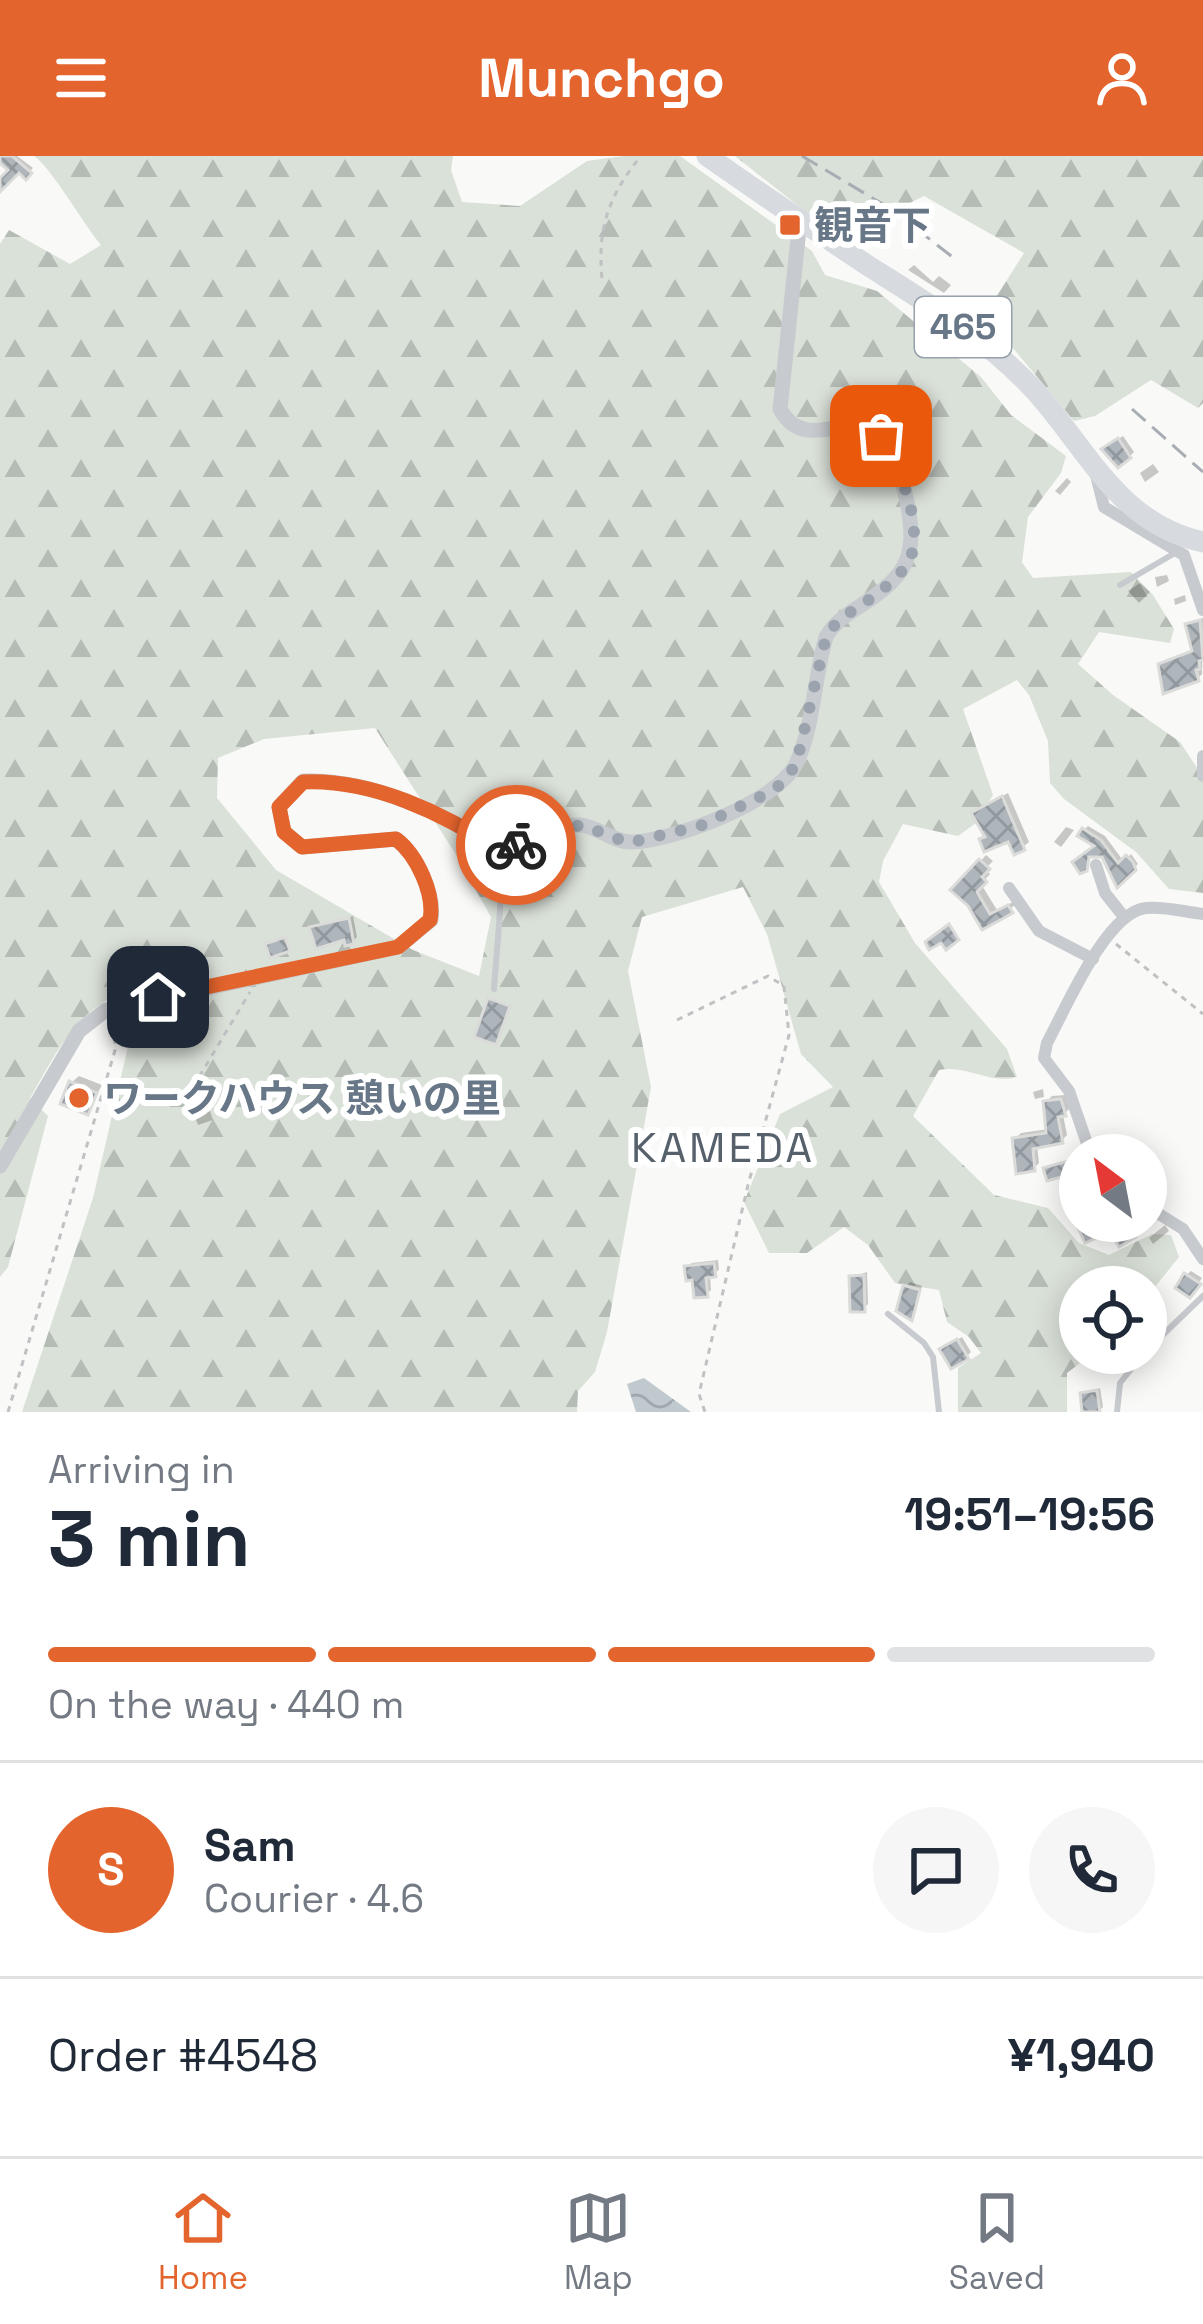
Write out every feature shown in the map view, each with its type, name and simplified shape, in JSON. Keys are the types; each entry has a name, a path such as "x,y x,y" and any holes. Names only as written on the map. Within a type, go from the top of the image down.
{"highway":[{"name":"465","path":"707,156 1005,360 1040,396 1127,505 1188,544"}],"street":[{"path":"0,1166 79,1031 106,1010 398,947 430,920 433,904 409,849 396,839 302,847 284,832 279,807 303,782 328,781 407,800 500,851 582,825 628,843 700,826 774,790 788,777 797,761 826,637 832,626 873,598 909,560 914,532 900,471 881,436 871,428 849,426 800,430 787,422 780,409 800,220"},
{"path":"1188,544 1184,555 1203,610"},
{"path":"1203,756 1203,776"},
{"path":"1096,866 1105,893 1124,917"},
{"path":"1009,889 1039,931 1094,959"},
{"path":"1084,1134 1070,1091 1049,1070 1044,1058 1046,1043 1106,936 1124,917 1142,907 1203,914"},
{"path":"1167,1219 1183,1229 1203,1259"}],"lane":[{"path":"1120,584 1188,544"},
{"path":"494,989 494,942 504,878 500,851"},
{"path":"1167,1331 1203,1296"},
{"path":"888,1314 924,1343 933,1357 939,1412"},
{"path":"1117,1412 1120,1383 1127,1374"}],"path":[{"path":"602,278 599,242 608,204 641,156"},
{"path":"1106,936 1203,1015"},
{"path":"195,1111 193,1091 199,1077 261,976"},
{"path":"677,1020 768,976 784,986 789,1035 699,1394 705,1412"},
{"path":"8,1412 116,1047 106,1010"}],"green space":[{"path":"34,156 453,156 451,170 462,202 520,206 587,161 680,156 812,251 825,275 877,291 981,377 1011,415 1066,456 1061,473 1028,517 1022,562 1033,578 1131,572 1153,595 1174,629 1170,643 1099,632 1078,664 1180,742 1203,777 1203,893 1169,889 1136,852 1064,799 1050,783 1048,741 1029,695 1017,680 963,709 993,795 976,823 958,836 903,824 883,861 879,882 915,943 1007,1049 1017,1077 939,1070 913,1116 994,1195 1048,1208 1059,1220 1059,1242 1078,1242 1109,1255 1136,1242 1167,1242 1171,1235 1179,1257 1167,1272 1167,1266 1059,1266 1059,1374 1067,1374 1067,1412 958,1412 958,1368 981,1353 969,1337 947,1322 939,1290 895,1283 868,1245 844,1227 807,1253 769,1253 744,1202 780,1114 833,1087 801,1054 767,934 743,887 642,917 628,971 651,1087 607,1332 595,1372 578,1391 577,1412 22,1412 93,1198 133,1025 117,995 101,1004 66,1039 30,1098 48,1116 8,1267 0,1277 0,244 9,230 70,264 101,245","holes":["375,728 491,917 479,976 413,950 276,870 217,798 218,758 264,739"]},
{"path":"735,156 1203,156 1203,403 1198,408 1151,380 1095,416 1074,421 997,329 988,310 1024,253 924,196 853,231 821,224"}],"water":[{"path":"644,1378 691,1412 636,1412 627,1384"}],"building":[{"path":"0,156 12,156 32,173 26,180 19,173 0,192 0,178 8,170"},
{"path":"1118,438 1131,458 1118,468 1101,449"},
{"path":"1200,620 1203,660 1196,670 1199,681 1163,694 1158,664 1192,651 1185,624"},
{"path":"1002,796 1025,850 1014,855 1008,842 984,852 979,839 985,837 971,813"},
{"path":"1082,828 1101,840 1118,863 1126,855 1133,862 1136,870 1117,888 1102,857 1089,857 1087,871 1080,874 1072,862 1094,846 1077,836"},
{"path":"979,859 990,869 982,877 987,882 977,892 990,914 1008,905 1013,913 982,930 968,906 950,890"},
{"path":"349,918 354,944 345,946 344,940 316,949 309,927"},
{"path":"949,924 959,940 946,950 941,943 929,950 925,942"},
{"path":"285,937 290,951 270,958 265,944"},
{"path":"488,998 510,1006 496,1045 474,1037"},
{"name":"ワークハウス 憩いの里","path":"69,1081 97,1093 88,1115 60,1104"},
{"path":"1061,1099 1066,1116 1058,1117 1059,1144 1033,1149 1035,1171 1016,1174 1012,1138 1046,1133 1043,1101"},
{"path":"1059,1164 1059,1178 1047,1181 1043,1168"},
{"path":"714,1263 716,1277 706,1278 708,1297 694,1298 684,1266"},
{"path":"1184,1273 1201,1284 1190,1298 1175,1288"},
{"path":"864,1275 865,1312 850,1312 849,1276"},
{"path":"903,1285 920,1290 912,1321 896,1311"},
{"path":"957,1339 969,1359 951,1369 939,1349"},
{"path":"1097,1390 1100,1412 1082,1412 1080,1393"}],"railway":[{"path":"802,156 891,209 955,259"},
{"path":"1132,409 1203,472"}],"way so far":[{"path":"516,845 582,825 628,843 700,826 774,790 788,777 802,746 815,674 832,626 873,598 912,551 914,532 900,471 881,436"}],"place":[{"name":"観音下","path":"790,225"},
{"name":"ワークハウス 憩いの里","path":"79,1098"}],"district":[{"name":"KAMEDA","path":"723,1147"}],"route":[{"path":"158,997 398,947 430,920 433,904 409,849 396,839 302,847 284,832 279,807 303,782 328,781 407,800 500,851 516,845"}]}
